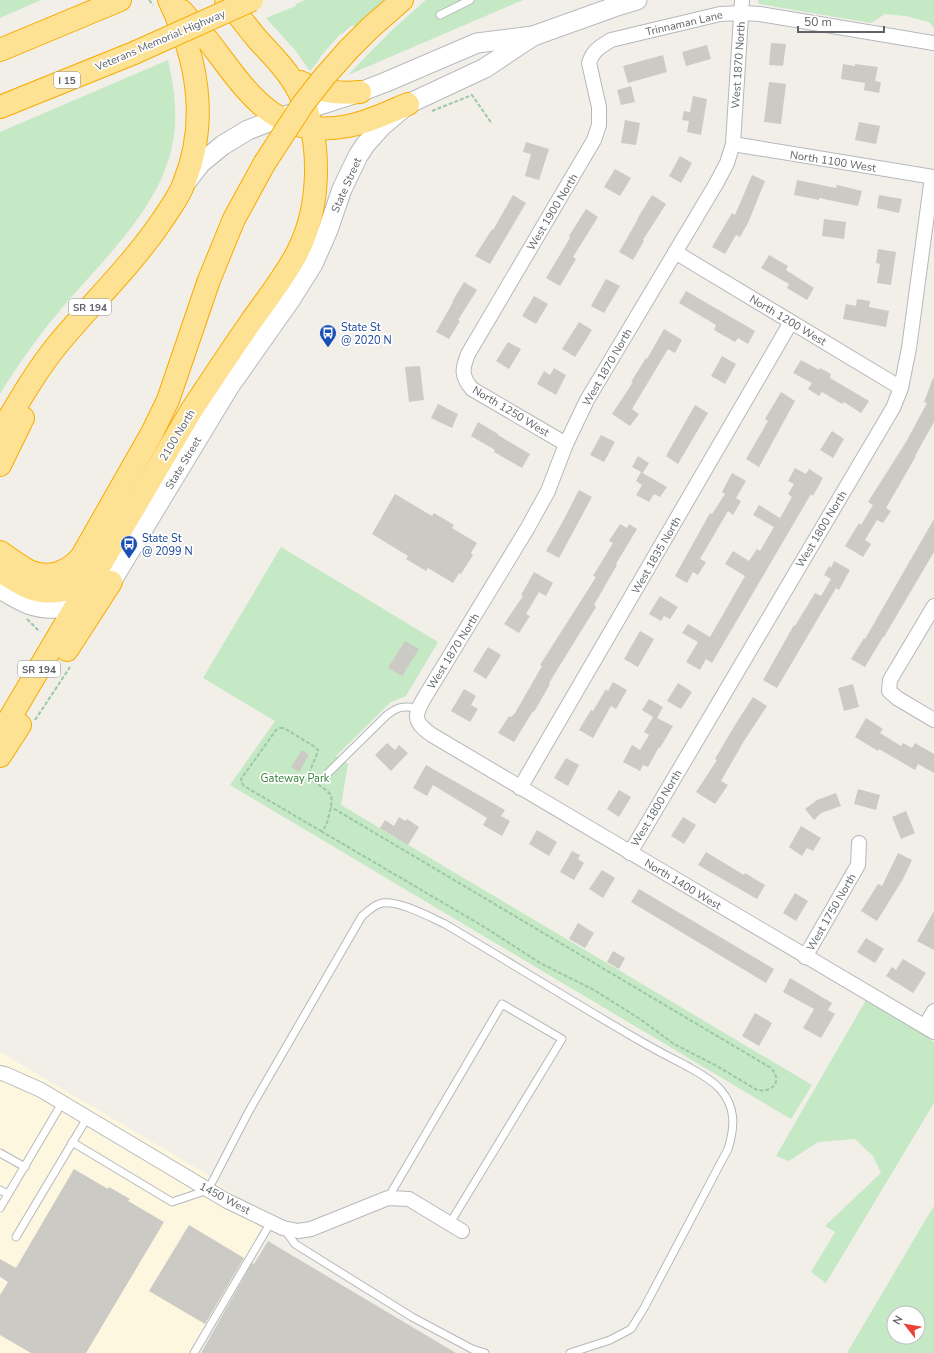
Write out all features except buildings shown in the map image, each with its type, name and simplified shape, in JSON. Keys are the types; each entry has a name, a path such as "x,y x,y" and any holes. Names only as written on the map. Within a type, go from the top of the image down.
{"highway":[{"path":"0,50 120,0"},
{"path":"226,0 257,39 289,75 299,93 308,118 324,128 348,126 408,104"},
{"name":"Veterans Memorial Highway","path":"0,107 134,53 252,0"},
{"path":"0,552 29,571 42,574 56,574 64,571 77,562 82,556 152,433 168,400 209,280 234,220 264,164 303,104 325,76 370,28 402,0"},
{"path":"165,2 208,42 236,78 266,110 279,118 294,124 308,118"},
{"name":"SR 194","path":"0,433 33,379 56,346 141,250 170,209 184,184 194,153 198,125 198,98 195,70 188,47 176,13 165,2"},
{"path":"289,75 307,86 328,92 360,92"},
{"name":"2100 North","path":"0,735 78,604 104,570 191,411 223,362 276,287 298,252 308,227 316,187 316,162 308,118"},
{"path":"0,465 21,422 48,376 141,250"},
{"path":"0,756 104,570 119,518 147,466 163,424 168,400"},
{"path":"0,571 29,588 46,592 74,588 104,570"}],"main road":[{"path":"308,118 360,92 477,43 533,36 627,1"},
{"name":"State Street","path":"104,570 291,299 313,264 328,230 342,189 358,156 382,126 408,104 485,68 533,36"},
{"path":"184,184 201,163 223,145 248,130 279,118"},
{"path":"0,589 18,600 35,606 54,608 78,604"}],"street":[{"name":"Trinnaman Lane","path":"602,46 611,40 720,14 742,6 760,14 934,43"},
{"name":"West 1870 North","path":"418,713 548,491 566,444 587,400 716,184 727,162 733,144 742,6"},
{"name":"West 1900 North","path":"463,373 464,364 468,354 594,140 599,125 599,107 589,63 591,56 602,46"},
{"name":"North 1100 West","path":"733,144 933,177"},
{"name":"West 1800 North","path":"630,853 893,408 901,388 909,348 933,177"},
{"name":"North 1200 West","path":"676,252 901,388"},
{"name":"West 1835 North","path":"520,788 791,322"},
{"name":"North 1250 West","path":"463,373 466,382 472,389 566,444"},
{"path":"934,606 890,680 889,691 897,698 934,720"},
{"name":"North 1400 West","path":"418,713 420,727 432,736 929,1029"},
{"name":"West 1750 North","path":"805,957 858,865 859,843"},
{"path":"929,1029 934,1011"},
{"name":"1450 West","path":"0,1073 41,1090 227,1201 278,1225 298,1231 311,1228 388,1198 409,1199 456,1227"}],"lane":[{"path":"440,15 470,0"},
{"path":"328,774 387,715 396,708 403,706 418,713"},
{"path":"72,1142 172,1202 208,1190 249,1111 362,916 371,908 380,903 402,905 445,924 642,1042 704,1076 720,1089 731,1110 733,1122 732,1134 728,1148 644,1308 631,1329 610,1340 570,1353"},
{"path":"388,1198 502,1004 562,1039 456,1227"},
{"path":"0,1208 62,1103"},
{"path":"16,1238 87,1118"},
{"path":"0,1154 24,1167"},
{"path":"0,1190 8,1194"},
{"path":"194,1353 278,1225 295,1244 412,1317 472,1349 485,1353"}],"path":[{"path":"149,0 165,2"},
{"path":"431,111 472,95 492,124"},
{"path":"34,720 73,662"},
{"path":"321,831 326,825 332,797 330,793 310,777 309,773 318,750 284,728 280,728 276,730 242,779 244,786 486,928 540,963 594,990 640,1019 683,1049 717,1066 757,1090 770,1090 775,1084 777,1078 775,1072 771,1068 331,807"}],"shaded area":[{"path":"0,1052 203,1172 271,1222 194,1353 0,1353"}],"green space":[{"path":"0,0 41,0 0,18"},
{"path":"305,0 388,0 357,29 352,25 342,34 341,33 310,71 295,50 266,18 296,6 296,4"},
{"path":"426,0 523,0 348,75 392,30"},
{"path":"758,0 934,0 934,28 929,22 906,16 885,14 871,23 759,4"},
{"path":"168,60 175,100 175,121 173,141 167,165 157,188 129,231 37,339 0,394 0,132"},
{"name":"Gateway Park","path":"281,547 438,642 406,696 391,702 336,756 348,764 341,805 812,1085 791,1119 230,785 275,721 203,678"},
{"path":"866,1000 934,1042 934,1103 826,1283 811,1272 835,1232 825,1226 881,1173 873,1156 855,1139 818,1142 789,1161 776,1156"},
{"path":"934,1206 934,1353 847,1353"}],"place":[{"name":"State St @ 2020 N","path":"328,348"},
{"name":"State St @ 2099 N","path":"129,559"}]}
